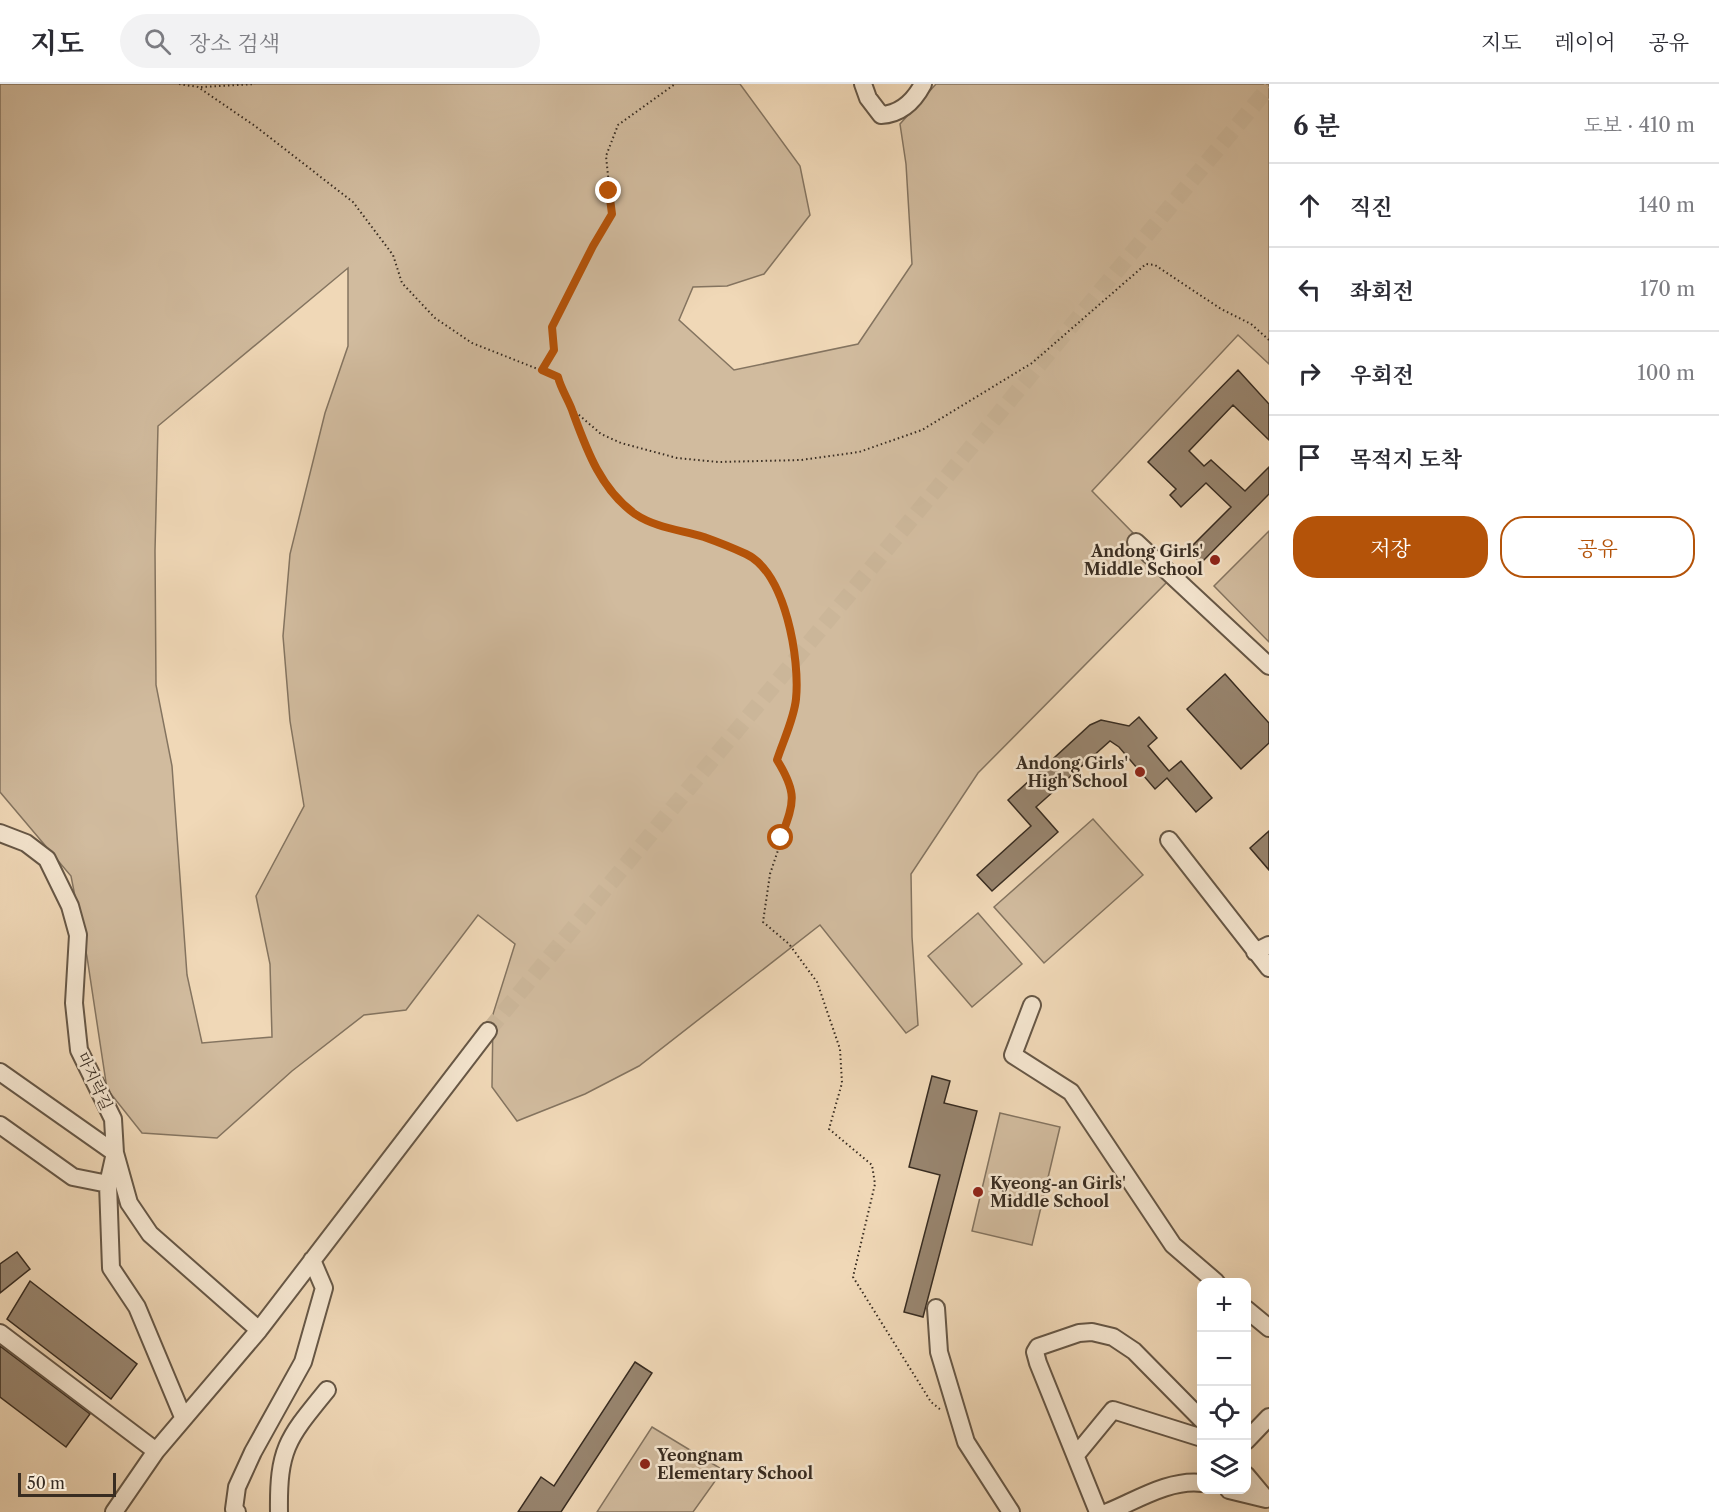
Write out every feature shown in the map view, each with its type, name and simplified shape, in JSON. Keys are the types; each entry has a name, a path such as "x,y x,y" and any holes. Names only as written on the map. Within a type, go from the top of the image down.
{"street":[{"path":"862,84 868,98 881,115 894,115 908,105 923,84"},
{"path":"1136,542 1269,666"},
{"name":"마지락길","path":"0,833 26,843 47,859 70,906 78,935 74,1003 78,1050 112,1119 116,1153 108,1184 111,1268 137,1307 183,1417"},
{"path":"1169,840 1262,948 1269,968"},
{"path":"1032,1005 1013,1055 1071,1092 1173,1245 1211,1278"},
{"path":"114,1512 156,1450 259,1330 488,1031"},
{"path":"0,1072 116,1153 129,1203 150,1234 259,1330"},
{"path":"0,1125 73,1177 108,1184"},
{"path":"237,1512 234,1509 237,1487 253,1452 303,1362 316,1320 324,1288 312,1260"},
{"path":"936,1308 939,1352 966,1442 1011,1512"},
{"path":"1251,1313 1269,1328"},
{"path":"0,1333 156,1450"},
{"path":"1098,1512 1035,1352 1043,1343 1079,1333 1102,1333 1122,1342 1182,1397 1197,1414"},
{"path":"279,1512 279,1481 283,1453 297,1426 327,1390"},
{"path":"1076,1455 1113,1410 1197,1436"},
{"path":"1247,1440 1269,1417"},
{"path":"1251,1481 1268,1500"},
{"path":"1108,1512 1170,1487 1186,1482 1197,1483"},
{"path":"1245,1494 1268,1500"}],"path":[{"path":"179,84 198,87 255,84"},
{"path":"542,370 554,350 552,327 612,214 606,156 618,125 675,84"},
{"path":"198,87 255,126 353,202 393,255 402,283 435,318 472,343 558,377 572,409 579,435 606,485 635,514 671,530 703,537 749,556 770,576 785,606 792,641 796,700 777,760 792,783 794,803 770,874 763,922 789,944 817,982 840,1049 842,1083 829,1129 872,1165 875,1184 853,1277 931,1402 947,1415"},
{"path":"572,409 601,434 621,443 677,459 717,462 789,460 859,452 922,430 1032,363 1146,264 1155,265 1221,309 1251,324 1269,340"}],"shaded area":[{"path":"0,84 740,84 800,166 810,215 764,274 727,286 693,287 679,320 734,370 858,344 912,264 906,164 900,124 936,84 1269,84 1269,364 1238,335 1092,491 1134,534 1128,546 1167,582 978,773 911,874 912,937 918,1025 906,1033 820,925 639,1066 585,1094 517,1121 492,1087 493,1014 515,944 478,915 406,1010 364,1015 292,1071 217,1138 142,1133 107,1089 87,957 71,876 0,792","holes":["348,268 348,346 325,413 290,554 283,636 290,721 304,806 256,896 270,964 272,1037 202,1043 187,975 172,766 156,685 155,551 158,426"]},
{"path":"1269,531 1269,642 1214,586"},
{"path":"1093,819 1143,875 1044,963 994,907"},
{"path":"978,913 1022,964 972,1007 928,956"},
{"path":"1000,1113 1060,1127 1032,1245 972,1231"},
{"path":"652,1427 723,1470 693,1512 597,1512"}],"building":[{"path":"1238,370 1269,404 1269,440 1233,405 1189,451 1204,466 1211,460 1245,491 1269,467 1269,494 1201,563 1188,550 1231,507 1206,483 1181,507 1170,495 1176,489 1148,462"},
{"path":"1225,674 1269,723 1269,743 1241,769 1187,709"},
{"path":"1139,717 1157,738 1148,746 1169,771 1181,761 1212,798 1196,812 1167,778 1155,789 1119,747 1110,741 1036,807 1058,832 992,891 977,875 1031,826 1008,800 1090,725 1101,720 1129,726"},
{"path":"1269,831 1269,870 1250,848"},
{"path":"932,1076 950,1081 944,1103 977,1111 923,1317 904,1312 940,1175 909,1167"},
{"path":"17,1252 30,1269 0,1293 0,1264"},
{"path":"30,1281 137,1364 111,1399 7,1319"},
{"path":"0,1346 90,1414 66,1447 0,1397"},
{"path":"635,1362 652,1373 561,1512 518,1512 541,1477 554,1486"}],"tunnel":[{"path":"488,1031 1269,87"}],"place":[{"name":"Andong Girls' Middle School","path":"1215,560"},
{"name":"Andong Girls' High School","path":"1140,772"},
{"name":"Kyeong-an Girls' Middle School","path":"978,1192"},
{"name":"Yeongnam Elementary School","path":"645,1464"}],"route":[{"path":"609,191 612,214 552,327 554,350 542,370 558,377 562,391 572,409 579,435 606,485 635,514 671,530 703,537 749,556 770,576 785,606 792,641 796,700 777,760 792,783 794,803 781,838"}]}
